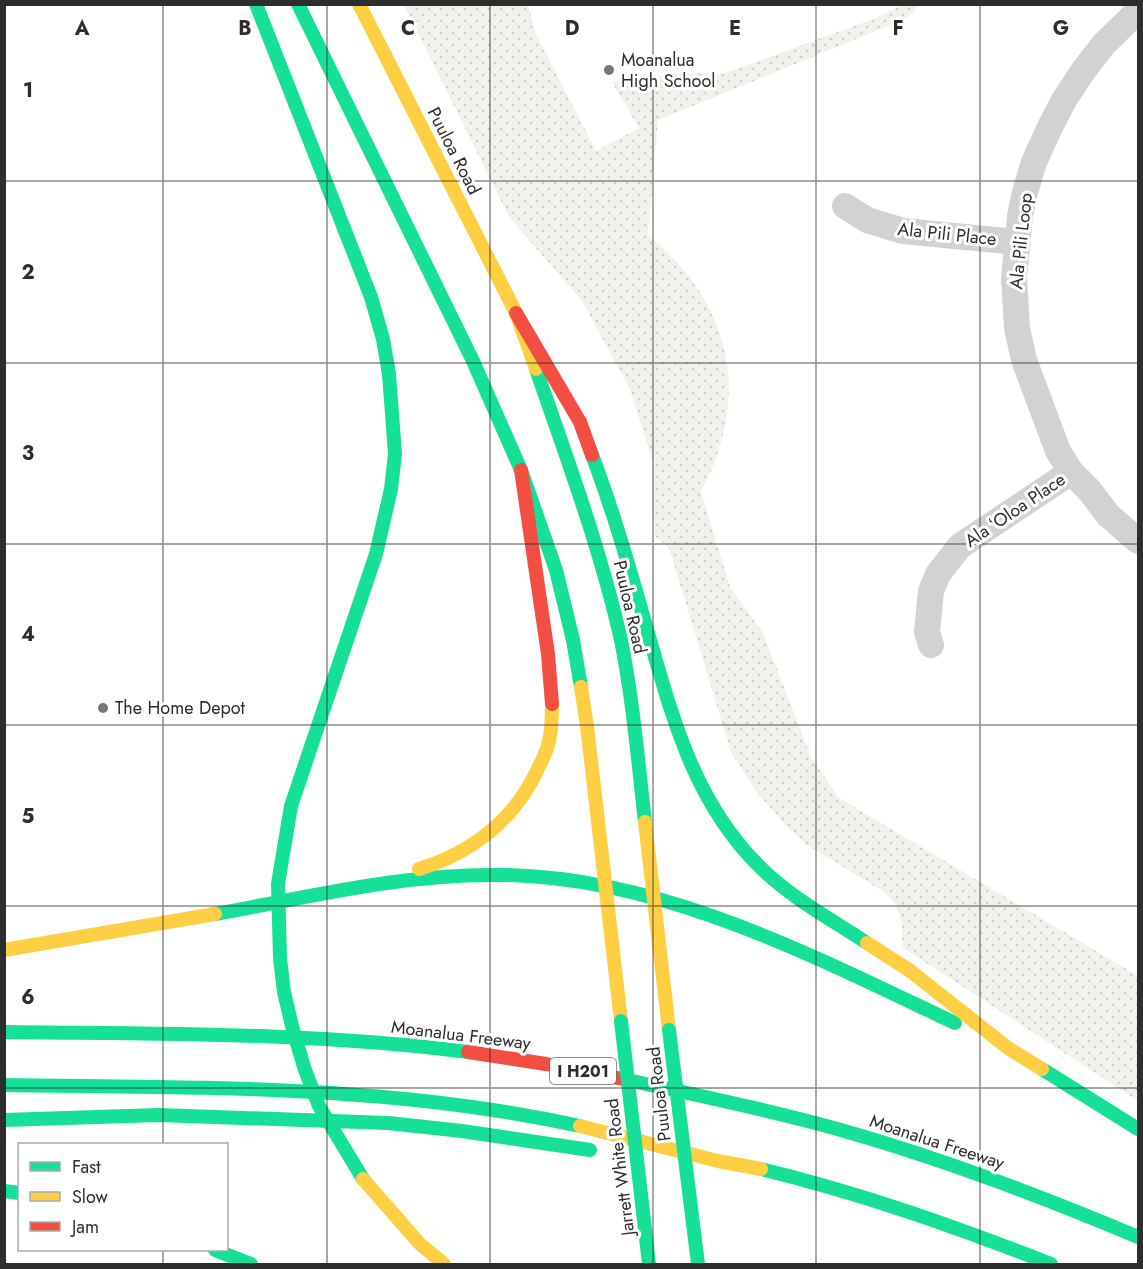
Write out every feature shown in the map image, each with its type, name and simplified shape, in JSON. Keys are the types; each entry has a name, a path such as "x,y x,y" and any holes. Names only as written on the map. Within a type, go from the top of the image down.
{"main road":[{"path":"256,4 371,297 383,339 389,374 395,454 391,489 376,554 291,806 278,884 280,958 284,992 305,1070 319,1106 363,1179 419,1243 444,1264"},
{"path":"298,4 473,361 521,470 556,570 573,640 587,726 606,887"},
{"name":"Puuloa Road","path":"359,4 516,313 600,556 621,642 635,733 698,1264"},
{"path":"516,313 580,422 597,463 612,507 671,713 710,805 731,834 759,867 793,895 909,970 1008,1048 1138,1130"},
{"path":"339,891 423,868 448,859 481,842 516,809 537,773 550,739 552,703 550,668 521,470"},
{"path":"4,950 339,891 450,877 494,874 570,880 686,908 783,943 1008,1048"},
{"name":"Jarrett White Road","path":"606,887 650,1264"},
{"name":"Moanalua Freeway","path":"4,1032 325,1039 482,1054 594,1073 737,1103 824,1125 952,1164 1034,1194 1138,1237"},
{"path":"4,1086 256,1088 342,1092 428,1101 592,1128 715,1161"},
{"path":"4,1120 159,1115 388,1123 614,1152 715,1161 754,1167 836,1189 923,1216 1051,1264"},
{"path":"218,1251 251,1264"}],"street":[{"name":"Ala Pili Loop","path":"1138,10 1097,53 1064,100 1050,127 1034,162 1028,182 1020,216 1014,278 1017,328 1024,360 1058,452 1071,472 1090,491 1108,515 1138,540"},
{"name":"Ala Pili Place","path":"845,206 867,220 903,231 1017,242"},
{"name":"Ala ʻOloa Place","path":"931,645 927,626 931,591 938,574 960,546 1071,472"}],"shaded area":[{"path":"404,5 528,5 536,34 596,151 639,128 612,82 685,73 723,74 876,18 902,5 920,5 905,19 658,120 648,235 676,262 699,290 715,321 725,353 729,386 726,421 717,456 701,492 730,587 763,633 811,757 839,798 1138,976 1138,1101 902,947 902,924 896,904 884,892 807,845 785,825 756,791 731,752 669,548 654,535 652,460 630,389 582,301 509,217"}],"traffic: fast":[{"path":"256,4 371,297 383,339 389,374"},
{"path":"298,4 473,361 521,470 556,570 573,640 581,687"},
{"path":"536,369 593,537 613,605 632,708 645,822"},
{"path":"363,1179 319,1106 293,1030 284,992 280,958 278,884 291,806 376,554 391,489 395,454 389,374"},
{"path":"592,455 622,543 677,728 702,787 737,842 760,867 798,898 867,943"},
{"path":"215,914 358,887 430,878 502,875 562,879 621,890 679,905 736,925 792,947 955,1023"},
{"path":"621,1021 649,1264"},
{"path":"669,1030 698,1264"},
{"path":"4,1032 294,1037 410,1045 468,1052"},
{"path":"1042,1069 1138,1129"},
{"path":"628,1080 788,1116 879,1141 991,1179 1138,1237"},
{"path":"4,1085 221,1088 365,1095 508,1112 580,1126"},
{"path":"4,1120 159,1115 388,1123 462,1131 590,1150"},
{"path":"761,1169 908,1212 1051,1264"},
{"path":"4,1191 18,1193"},
{"path":"218,1251 251,1264"}],"traffic: slow":[{"path":"359,4 516,313 536,369"},
{"path":"581,687 621,1021"},
{"path":"419,869 472,845 501,822 514,808 535,775 547,750 551,732 552,704"},
{"path":"645,822 669,1030"},
{"path":"4,950 215,914"},
{"path":"867,943 909,970 1008,1048 1042,1069"},
{"path":"580,1126 718,1161 761,1169"},
{"path":"363,1179 419,1243 444,1264"}],"traffic: jam":[{"path":"516,313 580,422 592,455"},
{"path":"521,470 548,654 552,704"},
{"path":"468,1052 628,1080"}],"place":[{"name":"Moanalua High School","path":"609,70"},
{"name":"The Home Depot","path":"103,708"}]}
